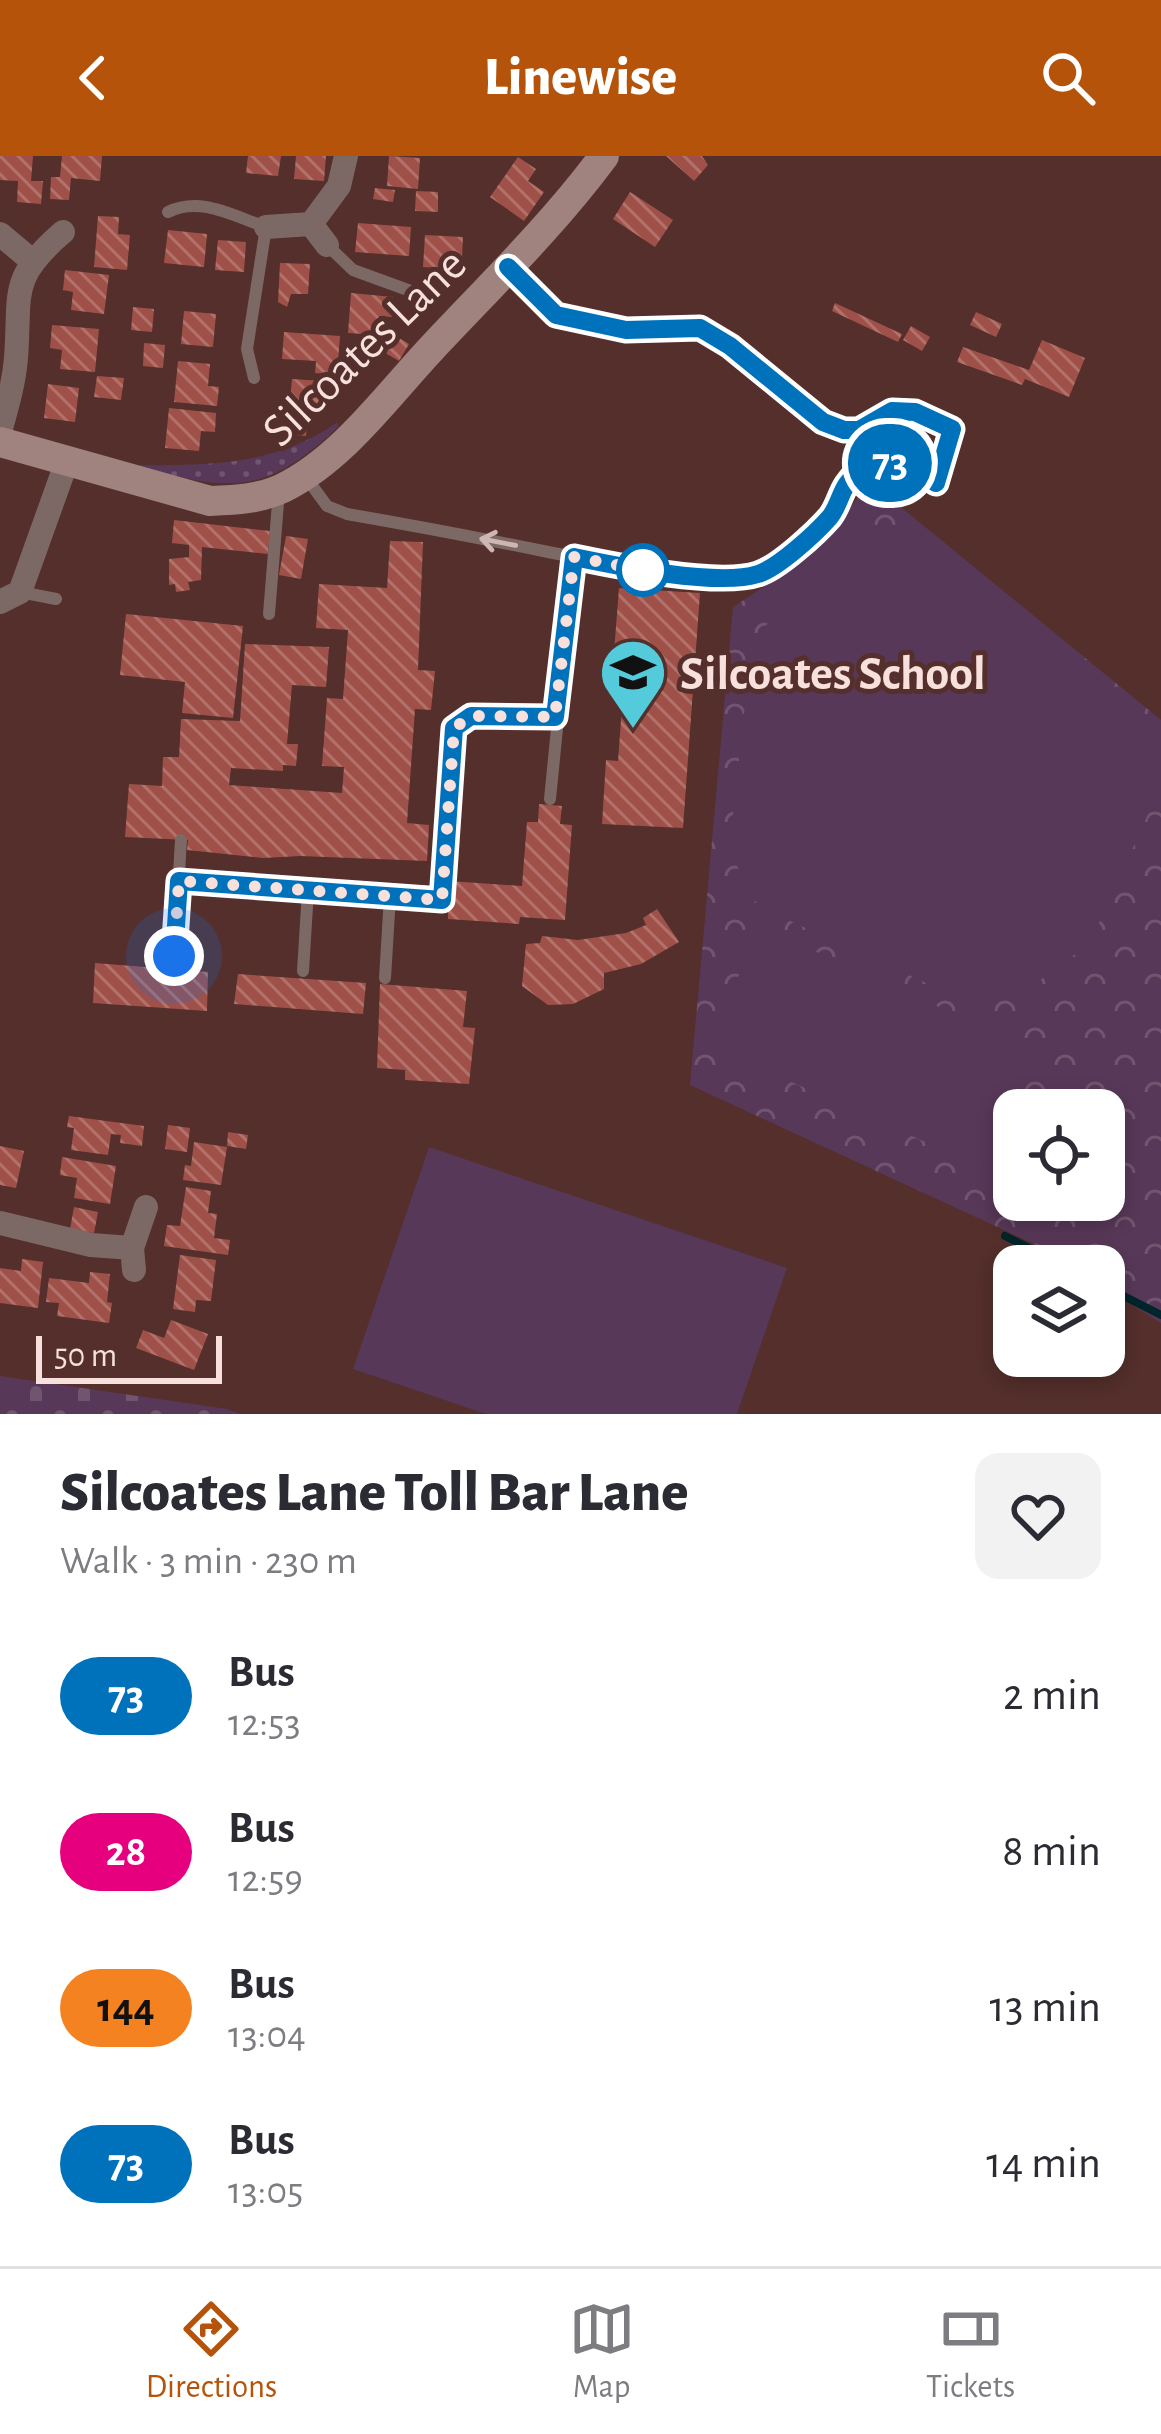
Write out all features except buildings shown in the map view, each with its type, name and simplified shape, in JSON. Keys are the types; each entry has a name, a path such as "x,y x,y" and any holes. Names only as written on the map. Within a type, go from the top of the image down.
{"street":[{"path":"266,227 319,235 346,156"},
{"name":"Silcoates Lane","path":"0,442 210,501 246,499 292,483 346,440 508,267 589,162"},
{"path":"0,432 16,354 15,304 31,260 62,232"},
{"path":"0,234 31,260"},
{"path":"10,597 67,460"},
{"path":"0,1223 133,1259 146,1208"}],"lane":[{"path":"168,212 184,204 208,206 266,227 247,349 254,378"},
{"path":"319,235 353,270 427,298"},
{"path":"269,614 292,483 347,514 642,569 718,577 759,574 774,567 828,519 843,489 868,465 904,465 936,483 952,429 915,412 892,411 859,430 844,430 823,422 730,346 700,328 626,330 556,315 508,267"},
{"path":"550,799 574,557"},
{"path":"10,597 56,599"},
{"path":"179,881 442,900 454,728 471,716 555,717"},
{"path":"174,956 182,840"},
{"path":"304,971 308,890"},
{"path":"385,978 390,896"}],"green space":[{"path":"338,422 338,427 289,466 245,482 197,480 138,465 217,463 267,455"},
{"path":"869,481 1161,720 1161,1323 1125,1300 1125,1245 1035,1245 690,1085 733,607 808,553 840,521"},
{"path":"874,533 899,533 923,542 986,590 1161,742 1161,785 1096,930 1052,973 1015,991 976,998 955,996 762,908 745,891 730,842 750,660 769,620 825,552"},
{"path":"761,927 1034,1050 1016,1089 993,1089 993,1141 981,1167 707,1044"},
{"path":"429,1147 787,1268 737,1414 486,1414 353,1369"},
{"path":"0,1376 227,1409 240,1414 0,1414"}],"waterway":[{"path":"1005,1236 1023,1245"},
{"path":"1125,1297 1161,1315"}],"bus line":[{"name":"73","path":"174,956 179,881 442,900 454,728 471,716 555,717 574,557 741,578 774,567 828,519 843,489 868,465 904,465 936,483 952,429 915,412 892,411 859,430 844,430 823,422 730,346 700,328 626,330 556,315 508,267"}],"place":[{"name":"Silcoates School","path":"633,731"}],"route":[{"path":"174,956 179,881 442,900 454,728 471,716 555,717 574,557 643,570"}]}
